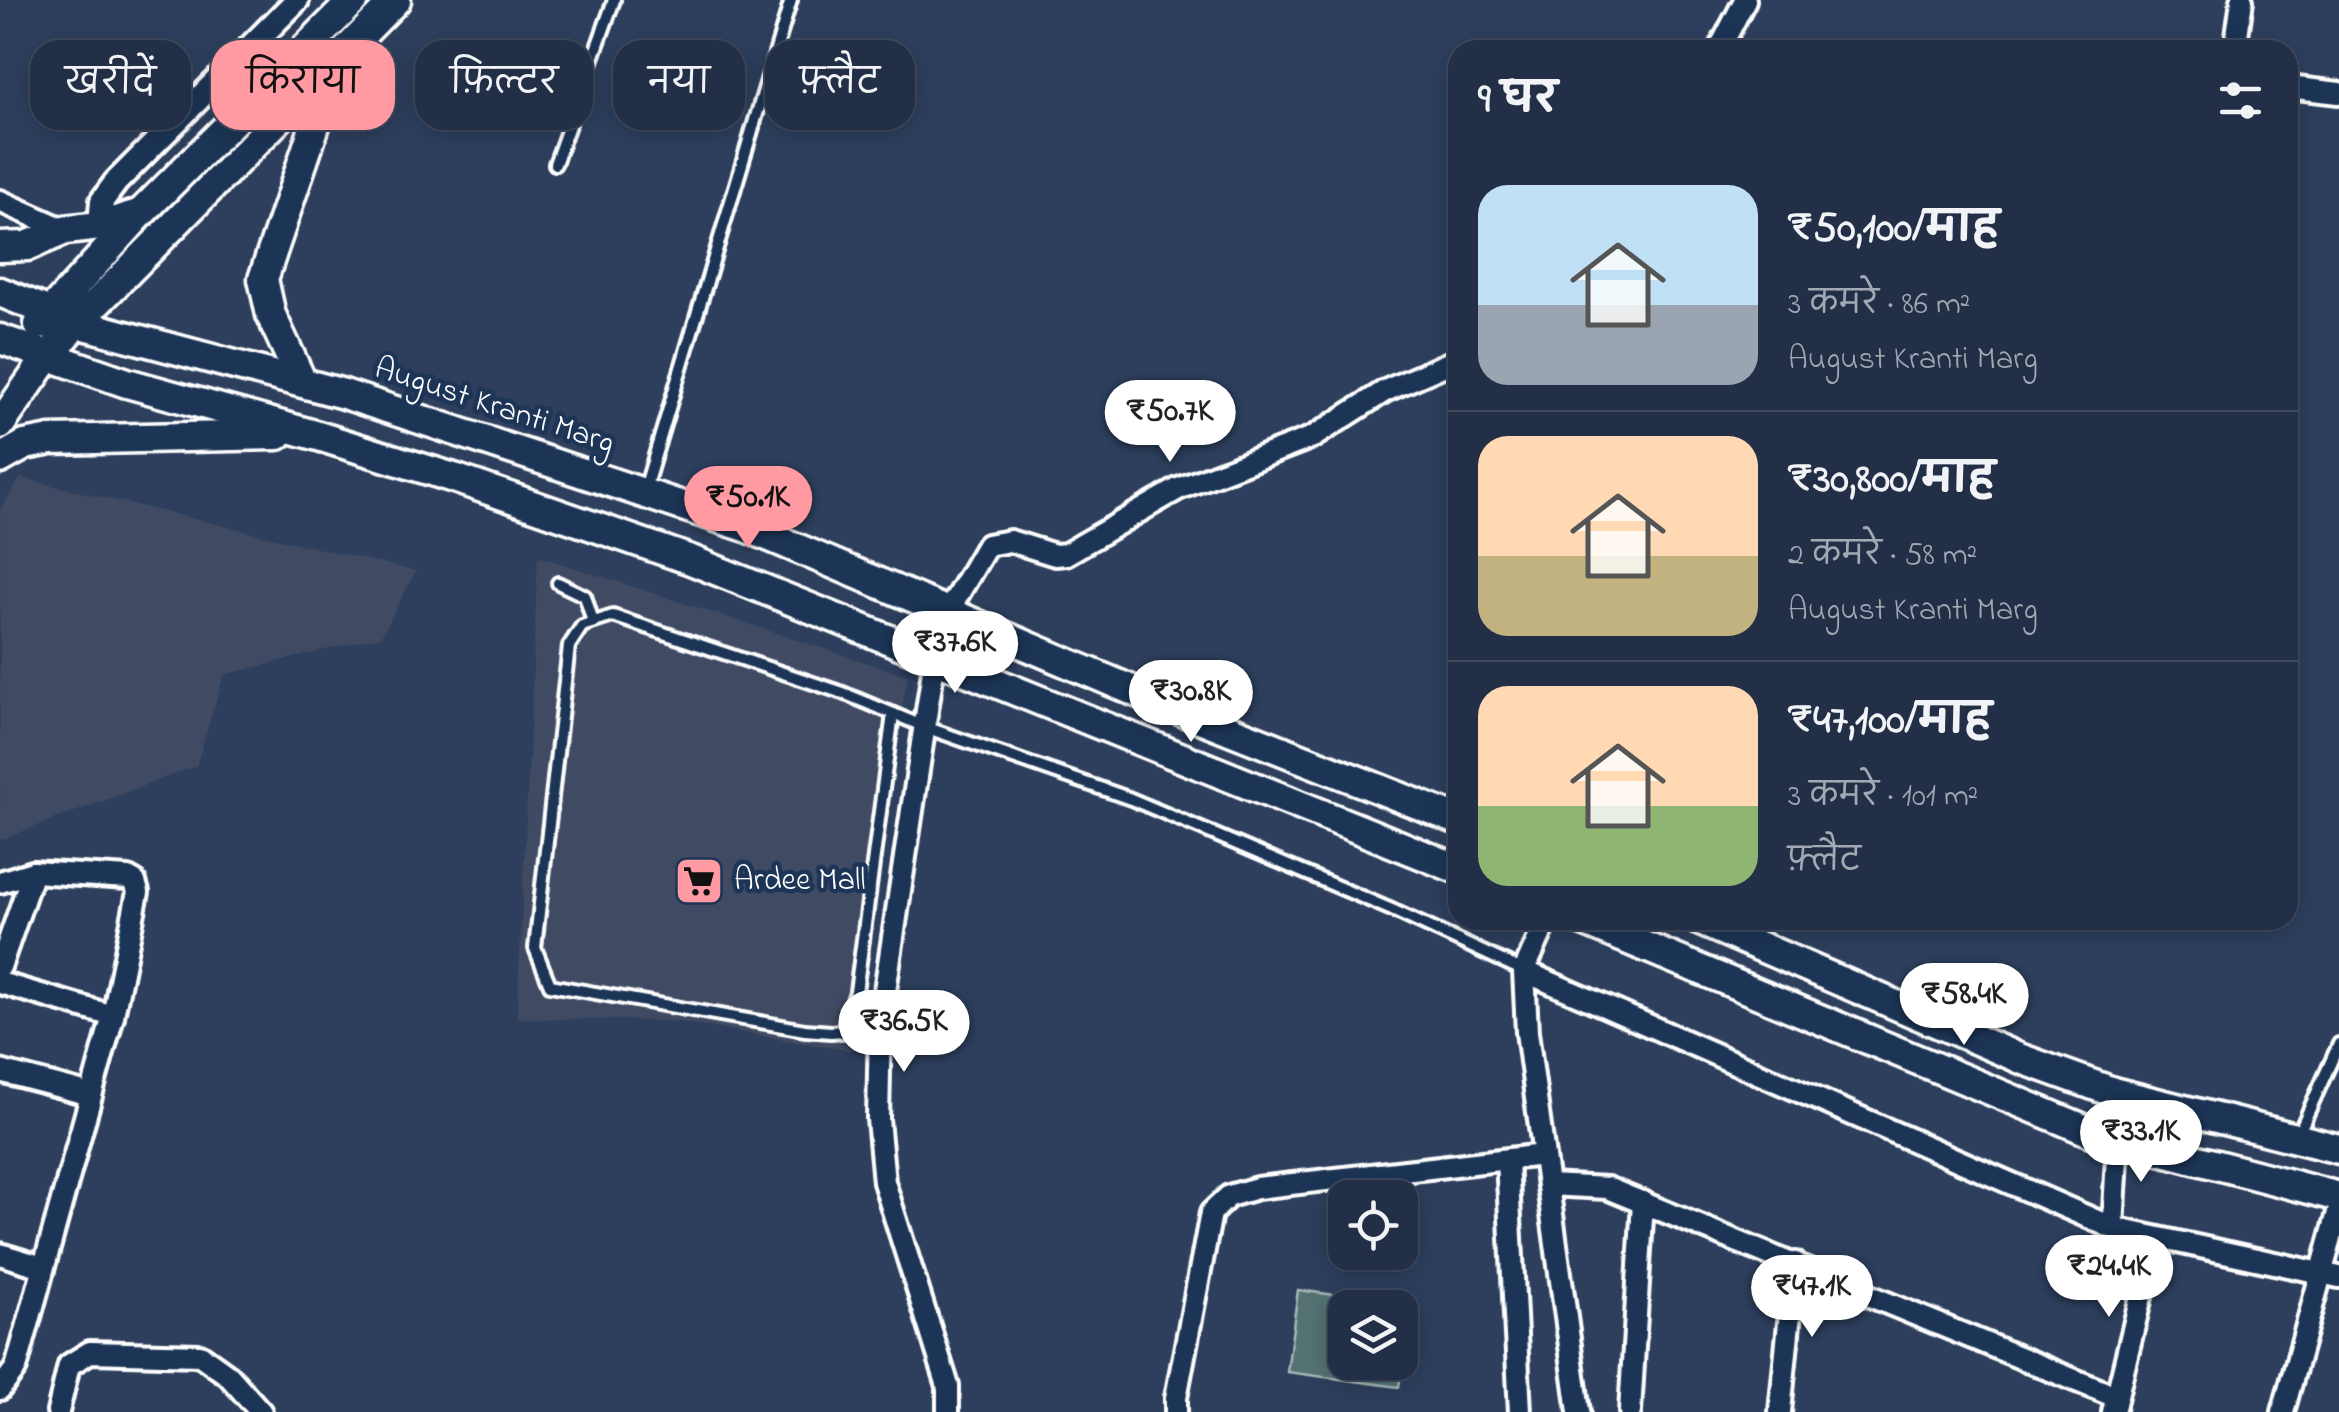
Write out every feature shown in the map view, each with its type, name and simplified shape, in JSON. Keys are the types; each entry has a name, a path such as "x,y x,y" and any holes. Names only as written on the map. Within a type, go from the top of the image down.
{"main road":[{"path":"0,424 24,347 48,313 140,214 354,0"},
{"path":"356,40 396,0"},
{"path":"24,347 77,324 267,130"},
{"path":"302,382 271,315 263,279 314,130"},
{"path":"0,246 27,246 65,230 100,226 140,214"},
{"name":"August Kranti Marg","path":"0,292 77,324 302,382 749,528 1168,705 1448,816"},
{"path":"24,347 126,383 454,478 691,560 1448,865"},
{"path":"0,459 25,445 51,440 315,435"},
{"path":"1606,930 2091,1132 2339,1198"},
{"path":"1722,930 2113,1092 2339,1149"}],"street":[{"path":"100,226 102,201 116,182 297,0"},
{"path":"1725,40 1746,0"},
{"path":"2236,40 2242,0"},
{"path":"2298,89 2339,93"},
{"path":"0,201 65,230"},
{"path":"948,1412 948,1386 884,1182 878,1118 880,1028 935,657 948,610 987,545 1010,541 1055,555 1076,550 1178,488 1313,437 1385,392 1448,364"},
{"path":"0,968 33,872"},
{"path":"0,882 33,872 128,878 136,882 138,892 113,1016 16,1368 0,1389"},
{"path":"1542,930 1524,971 1527,1032 1579,1412"},
{"path":"1524,971 2113,1228 2330,1274"},
{"path":"0,982 113,1016"},
{"path":"0,1071 91,1096"},
{"path":"2113,1228 2118,1139"},
{"path":"1176,1412 1212,1213 1229,1196 1257,1188 1543,1155"},
{"path":"1507,1160 1520,1412"},
{"path":"1548,1185 1607,1188 1644,1202 1795,1263 2115,1404 2155,1239"},
{"path":"1630,1412 1644,1202"},
{"path":"2283,1412 2330,1274 2339,1208"},
{"path":"0,1254 43,1267"},
{"path":"1780,1412 1795,1263"},
{"path":"58,1412 69,1366 90,1352 200,1355 228,1375 261,1412"}],"lane":[{"path":"555,164 614,0"},
{"path":"644,493 792,0"},
{"path":"558,583 585,596 594,622"},
{"path":"880,1028 804,1030 550,985 534,948 569,646 582,626 613,616 842,693 925,727 1131,799 1524,971"},
{"path":"842,1032 856,992 893,714"},
{"path":"2296,1138 2339,1044"}],"shaded area":[{"path":"21,478 416,571 381,636 224,675 196,766 0,840 0,509"},
{"name":"Ardee Mall","path":"538,556 908,676 852,1051 673,1021 517,1018"}],"green space":[{"path":"1298,1290 1328,1294 1328,1377 1287,1372"},
{"path":"1347,1380 1400,1380 1399,1387"}],"place":[{"name":"Ardee Mall","path":"699,881"}]}
